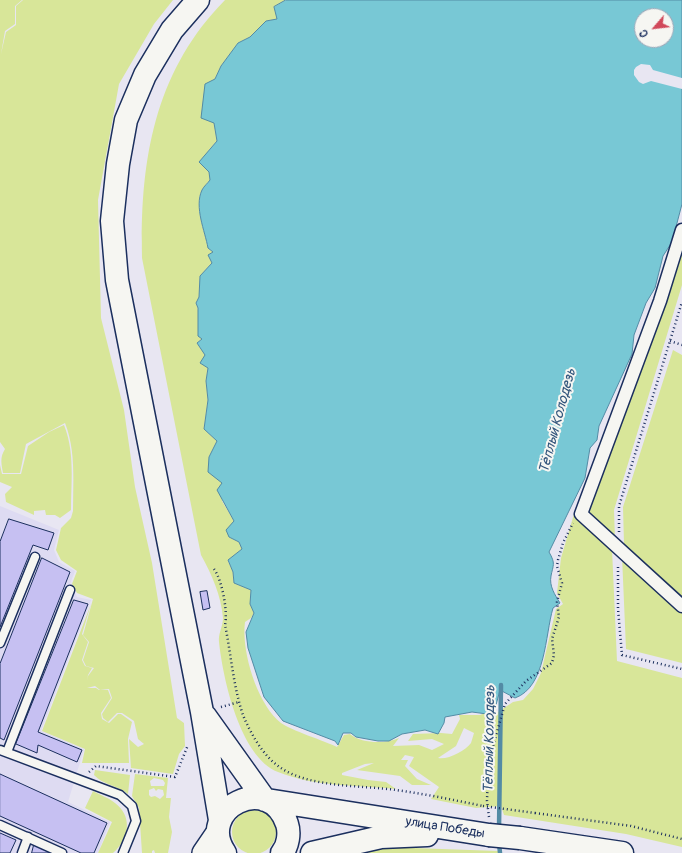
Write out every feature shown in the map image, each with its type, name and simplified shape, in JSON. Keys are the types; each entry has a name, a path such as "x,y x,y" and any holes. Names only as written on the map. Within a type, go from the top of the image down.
{"main road":[{"path":"198,0 172,30 145,75 126,120 118,164 112,221 118,287 202,712 219,826 219,842 225,853"},
{"path":"202,712 266,800 276,806 284,815 288,827 288,839 282,853"},
{"name":"улица Победы","path":"219,826 226,810 234,803 255,797 266,800 489,829 520,838 622,853"},
{"path":"312,853 382,837 489,829"}],"street":[{"path":"682,230 660,301 581,514 682,606"},
{"path":"203,853 219,826"}],"lane":[{"path":"0,643 35,557"},
{"path":"70,590 3,751 120,795 132,806 136,821 123,853"},
{"path":"0,825 62,853"},
{"path":"22,853 28,838"}],"path":[{"path":"682,302 619,506 618,609 622,655 682,669"},
{"path":"670,341 682,345"},
{"path":"489,829 487,801 488,772 493,746 505,704 513,694 552,663 554,655 552,639 559,617 557,602 562,583 557,566 558,560 572,524 581,514"},
{"path":"214,569 220,582 227,617 225,624 244,718 253,736 267,756 280,768 295,776 314,781 397,790 483,806 631,826 682,839"},
{"path":"80,780 96,766 175,777"}],"shaded area":[{"path":"0,506 59,530 54,550 59,562 75,571 70,584 77,597 91,600 41,731 84,749 68,802 110,822 98,853 0,853"}],"green space":[{"path":"0,0 22,0 15,6 15,24 5,31 1,54 6,32 16,25 16,6 23,0 173,0 154,24 119,84 98,200 101,318 124,410 135,487 152,563 177,718 184,723 185,746 179,754 173,774 131,768 129,739 138,747 144,744 138,739 134,721 122,713 117,713 108,722 103,718 102,714 112,698 109,689 100,690 108,690 111,698 101,713 102,719 109,723 118,714 121,714 132,722 128,739 129,763 82,763 85,749 42,731 91,604 82,634 88,642 82,660 85,666 92,668 88,675 87,681 88,676 94,668 86,666 83,660 89,642 83,635 93,599 77,593 72,584 77,571 61,560 56,550 61,528 71,518 73,511 71,444 65,423 26,444 20,473 3,473 1,460 5,449 0,442","holes":["95,686 100,690 96,688 87,688"]},
{"path":"225,0 286,0 274,7 278,19 266,21 250,37 238,43 221,66 215,79 214,122 217,141 208,151 210,180 202,190 199,204 208,248 213,252 212,263 200,276 199,297 196,303 202,339 197,343 205,355 208,368 206,381 208,400 204,429 217,441 209,457 223,483 222,501 234,521 229,537 239,542 242,549 228,561 233,572 234,583 251,590 250,604 254,613 251,618 245,622 244,634 248,662 252,676 265,703 272,714 285,726 337,747 344,735 350,734 361,740 374,742 388,741 399,738 393,746 419,745 432,750 444,744 432,739 408,741 413,734 452,734 460,719 459,715 480,715 490,711 495,714 513,702 523,700 533,689 541,673 556,609 563,604 557,593 561,558 574,514 612,549 617,661 682,678 682,847 626,834 504,815 501,806 476,808 431,799 439,787 409,766 414,757 405,755 401,760 408,760 405,766 417,779 431,785 412,785 400,776 357,770 374,763 365,764 342,773 342,775 386,782 396,789 321,783 292,777 278,772 265,764 253,751 244,734 229,695 219,642 223,621 222,610 215,585 201,555 142,258 144,187 156,120 167,88 182,57 201,28","holes":["464,728 474,733 471,743 465,749 447,758 438,758 456,746"]},
{"path":"682,245 682,285 614,510 615,540 585,512 658,325"},
{"path":"673,350 682,355 682,599 624,544 623,507"},
{"path":"64,425 70,446 71,456 71,510 60,518 55,515 46,515 45,510 34,511 34,515 6,502 5,494 12,487 0,482 0,465 2,474 21,474 28,446 49,432"},
{"path":"622,556 682,613 682,663 626,649"},
{"path":"95,770 130,775 128,794 98,778 94,775"},
{"path":"135,774 168,778 166,798 171,798 169,817 172,832 168,853 155,853 154,850 152,853 142,853 139,808 132,796","holes":["154,778 163,780 165,783 164,786 151,786 150,781","154,788 156,791 158,789 163,790 164,795 160,799 149,795 149,790"]},
{"path":"93,791 115,803 125,815 127,828 125,835 118,848 113,853 98,853 112,822 85,808"},
{"path":"254,810 266,814 272,820 276,832 272,844 266,850 254,854 242,850 236,844 232,832 236,820 242,814"},
{"path":"385,847 498,851 498,853 347,853"}],"water":[{"path":"286,0 682,0 682,204 672,242 663,256 655,288 646,303 634,335 632,354 599,426 597,440 590,448 585,478 549,552 553,562 551,583 560,603 553,608 539,672 533,683 525,692 515,698 500,690 496,705 487,714 472,712 445,717 444,723 438,734 425,730 402,734 389,741 378,741 356,737 351,733 343,733 338,745 335,741 283,721 264,697 248,648 246,632 254,613 250,604 251,590 234,583 233,572 228,560 242,549 239,542 229,537 226,530 234,521 217,490 222,483 208,472 209,457 217,441 204,429 208,400 206,381 208,368 200,363 205,355 197,343 202,339 198,336 198,308 196,303 199,297 200,276 212,263 208,255 213,252 208,248 199,204 202,190 210,180 209,172 199,162 217,141 214,123 201,118 205,84 215,79 221,66 238,43 250,37 266,21 277,19 274,7"}],"pier":[{"path":"641,64 650,65 653,70 682,78 682,89 651,81 643,84 639,82 634,75 634,70"}],"building":[{"path":"9,519 54,533 48,550 33,545 0,627 0,542"},
{"path":"42,558 70,572 4,740 0,738 0,664"},
{"path":"207,591 210,608 203,610 200,592"},
{"path":"74,600 88,604 38,732 82,750 77,762 38,745 37,753 16,744"},
{"path":"0,774 107,823 94,853 81,853 0,816"},
{"path":"0,833 16,840 10,853 0,853"},
{"path":"34,845 53,853 32,853"}],"waterway":[{"name":"Тёплый Колодезь","path":"499,829 501,685"},
{"name":"Тёплый Колодезь","path":"499,843 500,853"}]}
